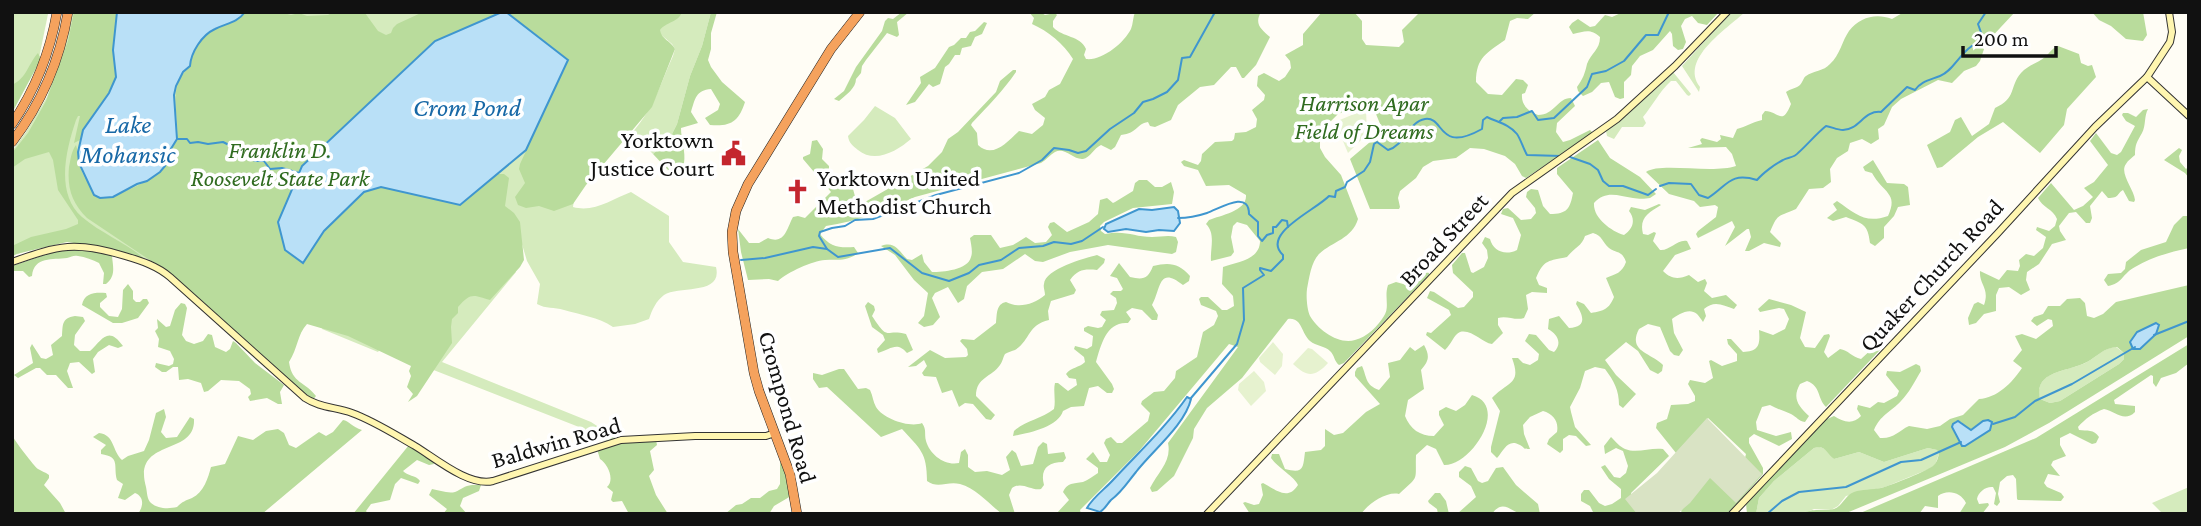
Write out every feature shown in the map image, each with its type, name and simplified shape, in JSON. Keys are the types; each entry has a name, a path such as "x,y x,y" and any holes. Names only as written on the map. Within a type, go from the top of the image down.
{"highway":[{"path":"12,124 40,73 57,12"},
{"path":"12,142 33,111 48,81 60,49 68,12"},
{"name":"Crompond Road","path":"797,514 790,474 779,443 771,434 752,363 733,252 734,218 748,184 831,49 860,12"}],"street":[{"name":"Broad Street","path":"1207,514 1513,193 1609,125 1642,97 1727,12"},
{"name":"Quaker Church Road","path":"1732,514 2095,127 2147,77 2172,37 2169,12"},
{"path":"2147,77 2189,117"},
{"name":"Baldwin Road","path":"12,262 48,250 76,246 98,248 153,265 170,277 299,394 315,404 345,410 367,419 462,475 484,483 621,440 771,434"}],"green space":[{"path":"12,12 48,14 39,58 12,99"},
{"name":"Franklin D. Roosevelt State Park","path":"73,12 711,12 677,124 669,140 653,154 632,133 651,105 675,49 659,33 574,199 573,207 596,207 631,192 669,216 669,242 683,262 716,267 716,276 707,286 664,295 649,319 613,327 589,317 537,304 540,284 527,261 521,241 504,259 516,272 442,362 591,422 617,439 604,441 579,427 380,349 378,352 322,329 323,326 169,266 100,244 76,240 53,242 12,256 12,151 47,97 68,36"},
{"path":"74,12 117,12 113,50 116,77 109,93 83,130 80,140 74,143 80,116 76,120 66,158 68,196 82,217 146,260 102,247 67,242 12,257 12,246 31,237 78,224 58,190 49,152 25,159 12,168 12,153 28,133 46,101 68,41"},
{"path":"245,12 280,12 291,15 299,13 307,16 328,15 333,12 365,13 378,31 386,35 391,33 397,24 423,12 502,12 435,41 302,166 278,222 303,262 324,231 364,192 381,187 460,205 497,174 504,174 509,178 505,206 520,222 524,260 490,300 472,296 458,307 458,313 452,319 452,343 417,396 408,402 413,394 407,387 411,366 348,336 307,324 289,362 296,378 316,396 312,401 160,267 87,218 72,195 69,167 76,145 82,173 100,198 134,187 163,168 177,138 177,85 190,66 195,50 210,32 235,21"},
{"path":"506,12 682,12 678,18 660,30 662,36 675,49 652,107 573,204 554,211 539,206 526,208 518,205 515,197 525,183 519,169 520,164 568,60"},
{"path":"711,12 717,12 708,60 722,82 745,102 740,114 729,124 710,125 705,118 718,110 720,104 711,89 699,93 691,112 698,123 681,128 684,163 677,170 669,171 653,154 669,140 677,124"},
{"path":"902,12 909,12 897,22 899,35 897,37 887,33 862,66 852,88 839,101 834,99 844,91 856,67 882,31 885,21"},
{"path":"1029,12 1045,15 1055,13 1057,15 1053,27 1080,41 1086,49 1086,59 1099,57 1118,45 1131,29 1135,12 1261,12 1258,23 1270,37 1256,65 1244,78 1236,67 1231,67 1214,85 1200,87 1178,105 1171,120 1155,127 1148,122 1144,123 1121,135 1111,150 1101,145 1083,159 1059,151 1041,163 915,197 860,218 826,226 820,234 827,242 839,247 854,247 858,253 846,259 825,260 807,265 778,281 748,280 738,229 749,243 759,243 768,238 778,239 785,234 793,217 805,218 831,192 803,159 810,154 812,141 817,140 823,149 822,159 829,166 829,180 834,185 853,189 856,200 865,202 928,166 942,152 948,139 996,92 1000,81 1013,70 1016,72 1011,79 971,125 977,133 978,145 994,150 1019,131 1032,134 1043,125 1045,118 1032,104 1060,84 1073,59 1055,38 1032,24 1034,18"},
{"path":"1322,12 1354,12 1362,21 1362,39 1366,45 1399,47 1404,42 1402,30 1420,12 1536,12 1528,19 1517,18 1510,21 1505,40 1480,61 1476,82 1488,94 1502,95 1516,79 1523,80 1528,85 1522,94 1524,104 1538,115 1571,98 1575,106 1557,123 1556,132 1563,142 1590,130 1593,133 1526,178 1505,156 1484,149 1470,148 1456,158 1433,161 1423,167 1416,178 1400,191 1399,209 1370,209 1350,159 1383,131 1371,102 1338,114 1327,125 1320,138 1320,148 1341,175 1358,219 1347,235 1324,250 1314,261 1307,292 1310,316 1318,326 1336,338 1349,341 1359,339 1372,331 1384,316 1388,285 1396,282 1410,286 1425,272 1429,275 1344,363 1339,365 1330,351 1307,338 1296,320 1288,319 1242,378 1207,408 1194,429 1193,438 1174,476 1157,491 1152,492 1150,488 1168,455 1168,443 1238,347 1229,344 1139,451 1080,510 1081,514 1056,514 1069,500 1063,492 1067,486 1083,482 1098,473 1098,468 1086,459 1093,452 1100,462 1107,462 1110,455 1104,443 1106,439 1111,437 1117,443 1122,443 1148,421 1150,413 1141,404 1142,401 1154,392 1164,391 1175,378 1176,371 1197,357 1203,332 1214,325 1218,316 1216,311 1201,305 1199,299 1208,297 1222,310 1234,306 1233,296 1222,284 1223,267 1252,256 1260,241 1247,225 1237,222 1233,226 1231,237 1234,252 1231,256 1211,261 1212,237 1206,224 1209,220 1238,209 1246,195 1229,185 1206,186 1198,170 1184,166 1181,162 1184,160 1198,165 1202,154 1215,142 1232,141 1235,133 1256,127 1257,119 1252,110 1264,100 1265,95 1257,86 1258,76 1264,73 1279,81 1285,77 1291,68 1285,55 1303,45 1303,34"},
{"path":"1623,12 1719,12 1707,25 1698,23 1692,16 1685,19 1681,26 1686,42 1683,49 1678,50 1673,46 1670,31 1653,50 1640,56 1632,66 1631,75 1624,82 1624,98 1615,97 1609,82 1601,83 1583,96 1577,87 1599,45 1600,37 1590,32 1573,34 1569,27 1578,19 1590,27 1595,26 1605,15 1612,17"},
{"path":"1731,12 1745,12 1700,55 1695,76 1700,87 1699,92 1682,66"},
{"path":"1904,12 2015,12 1986,43 1976,66 1964,71 1952,83 1938,80 1901,99 1892,107 1884,125 1878,129 1879,139 1871,144 1862,139 1850,143 1848,151 1837,158 1830,169 1831,182 1823,188 1809,189 1796,209 1775,221 1770,232 1781,243 1780,247 1764,243 1745,251 1751,237 1749,229 1725,246 1735,227 1732,221 1698,238 1696,234 1716,217 1718,207 1700,207 1694,201 1669,194 1646,172 1663,168 1714,169 1736,166 1726,147 1688,148 1702,144 1702,138 1717,142 1721,139 1720,135 1733,138 1737,129 1762,120 1765,111 1785,115 1791,104 1786,92 1799,86 1806,76 1830,64 1853,26 1880,16 1892,19"},
{"path":"2092,12 2143,12 2147,35 2143,41 2126,39"},
{"path":"984,22 987,23 982,34 975,37 971,46 962,48 960,55 955,55 945,67 940,84 933,87 929,84 915,102 906,105 921,83 920,77 935,68 949,47 961,38 966,38"},
{"path":"2058,46 2079,54 2081,63 2092,65 2096,77 2067,109 2064,125 2040,153 2003,122 1937,168 1927,145 1950,132 1955,120 1961,117 1972,136 1989,124 1995,108 2010,96 2021,73"},
{"path":"38,53 41,59 12,113 12,85 24,75"},
{"path":"1673,72 1691,94 1689,96 1676,81 1671,81 1643,117 1646,123 1643,127 1622,127 1614,139 1607,136 1606,131"},
{"path":"875,106 895,118 911,139 886,154 871,156 856,148 848,136"},
{"name":"Harrison Apar Field of Dreams","path":"1366,109 1367,134 1348,153 1335,122"},
{"path":"2148,109 2135,155 2124,168 2134,202 2129,201 2123,190 2112,198 2108,198 2102,191 2090,206 2090,223 2086,223 2076,212 2069,213 2059,226 2066,240 2052,244 2039,264 2027,272 2026,280 2030,290 2021,295 2009,287 1999,288 1996,311 1984,314 1976,323 1969,325 1968,318 1974,304 1978,302 1984,305 1986,299 1980,271 1999,280 2007,270 2018,271 2019,260 2026,254 2034,256 2043,248 2046,237 2036,230 2037,227 2049,231 2055,226 2057,219 2038,198 2051,183 2074,210 2083,206 2093,197 2084,188 2094,182 2108,165 2090,141 2096,133 2111,153 2117,155 2135,126 2126,121 2123,113 2136,117"},
{"path":"1598,140 1610,158 1640,177 1656,194 1644,199 1603,196 1594,203 1594,209 1600,219 1624,235 1632,224 1629,211 1631,207 1645,210 1661,205 1644,220 1643,234 1656,233 1653,241 1660,250 1683,241 1687,241 1691,249 1675,255 1663,271 1676,278 1689,275 1698,282 1705,279 1707,283 1704,291 1712,298 1726,295 1737,305 1734,309 1719,304 1708,306 1704,309 1706,316 1703,322 1691,311 1672,319 1674,333 1683,350 1679,356 1670,351 1660,327 1648,324 1639,329 1636,337 1638,347 1663,365 1662,371 1658,374 1650,370 1638,351 1626,342 1605,360 1636,394 1623,408 1619,405 1615,386 1605,369 1595,367 1585,371 1570,407 1575,427 1591,445 1586,446 1576,436 1569,435 1563,439 1563,450 1560,453 1547,444 1557,432 1557,424 1550,414 1543,411 1530,417 1523,425 1530,449 1512,443 1497,458 1491,452 1491,447 1500,411 1492,398 1514,378 1512,358 1518,358 1530,365 1538,360 1539,354 1525,341 1529,334 1536,335 1554,352 1558,342 1554,333 1548,329 1549,319 1559,316 1569,328 1579,325 1582,320 1577,301 1584,304 1591,313 1608,307 1614,297 1606,278 1621,271 1626,262 1621,254 1609,248 1601,237 1593,233 1585,236 1567,257 1551,260 1542,267 1536,278 1539,285 1547,288 1547,293 1532,292 1526,295 1528,309 1524,318 1498,318 1498,325 1503,333 1492,344 1469,332 1460,332 1445,350 1426,335 1451,315 1449,310 1427,298 1430,291 1458,308 1464,307 1473,297 1473,292 1453,273 1452,265 1465,253 1471,272 1484,267 1488,258 1482,243 1485,237 1500,251 1517,250 1521,235 1513,218 1501,214 1503,209 1508,208 1521,220 1531,219 1536,213 1535,208 1526,197 1531,189 1538,190 1543,206 1550,214 1567,210 1573,193 1557,174 1557,168"},
{"path":"2179,148 2182,150 2180,162 2186,169 2189,166 2189,178 2164,160"},
{"path":"1873,160 1887,183 1904,184 1908,187 1910,205 1898,207 1884,227 1884,238 1875,246 1870,243 1868,232 1861,223 1846,217 1833,221 1827,218 1837,210 1833,204 1837,201 1855,214 1867,218 1888,216 1891,198 1872,173 1865,171 1863,167"},
{"path":"1139,180 1147,180 1155,187 1171,182 1174,192 1172,204 1133,208 1104,222 1100,226 1101,231 1105,234 1176,237 1176,252 1172,254 1108,245 1070,252 1043,262 1035,261 1025,254 1003,269 982,272 967,286 964,299 958,303 948,287 935,293 932,298 940,317 933,325 924,327 918,323 924,316 928,293 895,255 881,246 893,246 907,259 912,260 922,254 924,262 932,272 954,269 969,261 972,253 970,238 974,235 991,235 1000,248 1013,245 1026,237 1035,243 1046,242 1052,235 1048,227 1050,223 1054,222 1067,232 1089,222 1098,214 1100,200 1107,198 1115,202 1133,191"},
{"path":"2183,216 2189,216 2189,248 2148,260 2108,286 2104,280 2108,274 2121,273 2126,262 2141,250 2166,242 2174,225"},
{"path":"62,249 97,251 112,256 111,278 103,284 104,273 99,263 76,256 40,262 29,277 23,271 12,271 12,266"},
{"path":"1097,255 1105,259 1104,263 1097,270 1082,270 1073,276 1070,280 1076,290 1074,294 1051,301 1049,320 1037,325 1020,346 1005,354 997,369 979,385 976,396 995,415 991,420 986,419 973,404 965,403 959,407 952,390 942,393 936,377 924,376 922,373 927,366 924,360 916,366 908,367 930,350 945,358 966,357 967,349 960,341 974,340 996,323 1000,305 1006,302 1026,305 1036,301 1045,295 1044,284 1051,274 1066,265"},
{"path":"1119,263 1130,277 1138,278 1147,276 1153,266 1173,265 1182,268 1190,276 1189,281 1183,285 1175,279 1165,278 1152,305 1158,315 1157,320 1152,320 1142,310 1132,308 1126,312 1131,319 1128,323 1115,326 1106,335 1096,362 1112,384 1112,393 1107,393 1098,386 1089,388 1084,406 1071,407 1049,425 1013,436 1018,428 1054,409 1055,383 1068,391 1077,385 1076,379 1069,378 1066,374 1085,362 1084,357 1074,349 1075,346 1087,349 1092,346 1093,336 1084,331 1084,328 1102,327 1106,320 1100,315 1102,311 1114,310 1116,298 1110,294 1123,289 1117,278 1110,276"},
{"path":"128,284 136,302 147,299 149,303 138,318 113,323 82,305 85,298 91,294 106,293 107,297 100,303 100,307 109,316 118,317 122,309 123,290"},
{"path":"2189,285 2189,336 2049,423 2005,447 1844,514 1802,514 1834,509 1854,492 1881,488 1918,474 1935,464 1939,454 1937,450 1928,448 1884,462 1859,452 1834,459 1823,449 1814,448 1774,481 1759,498 1756,514 1747,514 1746,503 1825,420 1834,416 1844,421 1855,421 1861,416 1858,405 1870,408 1878,402 1884,403 1897,396 1899,391 1886,375 1887,371 1900,372 1916,364 1921,371 1904,398 1876,425 1874,430 1880,438 1892,436 1909,426 1927,429 1940,426 1963,415 1979,399 1998,393 2014,379 2022,368 2013,361 2022,350 2015,336 2022,334 2036,339 2053,326 2052,320 2048,319 2037,326 2031,321 2043,314 2048,306 2060,306 2067,299 2080,298 2085,303 2087,316 2094,318 2116,302","holes":["2157,323 2158,330 2144,346 2137,332","2117,347 2124,353 2124,359 2119,364 2060,401 2050,403 2040,399 2039,389 2047,377 2087,362","1956,421 1971,430 1983,421 1992,423 1990,430 1963,446 1952,427"]},
{"path":"1769,299 1806,312 1800,338 1805,347 1815,348 1824,335 1829,334 1824,352 1828,358 1840,349 1861,359 1873,348 1880,350 1826,407 1815,386 1807,381 1800,384 1796,398 1809,416 1805,422 1770,405 1762,407 1756,422 1757,430 1776,436 1791,432 1792,439 1779,446 1754,434 1749,438 1749,443 1763,468 1763,474 1728,514 1683,514 1681,511 1706,478 1745,458 1746,454 1708,418 1676,453 1656,428 1657,423 1667,419 1671,405 1695,401 1688,384 1690,380 1705,383 1713,378 1709,361 1722,366 1737,361 1737,354 1727,339 1731,339 1743,352 1749,352 1758,346 1759,330 1773,335 1785,329 1789,319 1784,309 1760,312 1758,309"},
{"path":"868,302 874,306 872,316 882,329 888,333 906,334 913,350 907,353 897,347 878,353 877,349 885,340 883,335 872,327 865,306"},
{"path":"181,303 187,308 182,335 186,341 194,344 203,341 208,334 212,335 215,347 226,352 233,341 255,363 284,385 280,392 282,404 267,398 250,401 250,389 239,381 221,380 204,392 201,383 188,379 179,380 178,367 162,372 155,367 156,363 169,366 174,359 170,351 158,347 159,339 155,331 158,328 157,319 166,327 170,326 175,310"},
{"path":"75,316 83,317 85,321 75,335 74,345 80,351 90,351 109,335 123,346 118,348 109,345 98,352 93,359 95,372 92,374 79,362 70,363 67,371 73,388 68,388 56,375 47,375 40,368 18,378 14,375 33,363 30,348 32,344 41,358 46,359 53,355 51,345 62,336 65,321"},
{"path":"1273,342 1283,354 1282,366 1275,375 1259,358"},
{"path":"2189,344 2189,363 2176,373 2161,378 2156,387 2151,375 2114,400 2115,404 2135,406 2135,412 2131,415 2123,416 2104,409 2093,414 2078,427 2079,430 2097,434 2099,437 2096,443 2092,444 2070,433 2060,438 2060,445 2066,456 2053,461 2051,465 2060,476 2048,474 2044,483 2061,493 2064,497 2061,501 2018,500 2016,479 2013,475 2000,482 2000,502 1997,506 1994,504 1996,493 1993,487 1981,492 1977,499 1979,504 1989,505 1982,514 1959,514 1966,503 1961,496 1949,492 1938,496 1938,508 1925,506 1919,514 1858,514 2036,438"},
{"path":"1424,345 1428,355 1421,370 1424,389 1408,400 1405,416 1416,431 1434,436 1444,425 1439,411 1446,407 1456,411 1465,405 1472,395 1483,401 1487,422 1475,446 1465,456 1455,463 1444,465 1436,449 1427,445 1416,455 1416,474 1410,484 1399,494 1389,494 1378,499 1361,514 1250,514 1243,503 1259,504 1263,495 1261,484 1286,493 1298,485 1274,462 1272,454 1279,454 1285,469 1299,470 1303,466 1305,452 1321,450 1325,446 1325,429 1334,435 1343,433 1366,412 1380,404 1355,376 1357,368 1362,366 1369,383 1379,390 1390,377 1388,363 1400,360 1410,347 1415,351"},
{"path":"2116,347 2124,353 2124,359 2119,364 2060,401 2050,403 2040,399 2039,389 2047,377 2087,362"},
{"path":"1308,348 1328,363 1319,371 1310,374 1293,364"},
{"path":"844,369 858,389 870,390 876,407 890,419 904,423 922,423 928,446 935,455 948,463 959,463 961,452 965,449 968,467 975,472 987,471 1002,475 1010,470 1006,457 1012,450 1021,466 1033,464 1038,447 1043,442 1047,444 1048,454 1064,452 1066,458 1063,462 1053,463 1046,468 1041,489 1019,485 1012,488 1009,495 1015,514 1002,514 966,486 927,481 924,457 902,429 881,437 827,387 819,388 813,379 813,373 822,375"},
{"path":"1254,371 1264,382 1266,391 1251,406 1238,390 1239,384"},
{"path":"164,409 166,417 161,432 166,438 177,437 190,417 194,419 192,431 185,439 156,454 148,461 144,471 149,500 164,508 177,507 200,492 211,467 225,464 238,436 253,440 266,431 278,429 284,433 289,445 296,448 319,432 326,436 333,432 343,420 362,430 262,514 138,514 142,500 135,493 125,500 118,498 123,484 117,480 114,460 101,454 106,445 93,437 99,433 108,437 122,460 144,451 156,413"},
{"path":"1707,418 1762,474 1736,503 1710,478 1690,503 1677,514 1637,514 1625,499 1657,473"},
{"path":"12,435 36,467 49,475 44,485 66,514 12,514"},
{"path":"1611,437 1625,449 1663,449 1669,456 1631,493 1635,510 1639,514 1594,514 1590,506 1581,501 1584,490 1589,490 1599,503 1605,506 1621,498 1621,489 1609,479 1601,467 1605,465 1614,477 1620,478 1626,473 1628,466 1623,451 1616,448 1605,454 1604,446"},
{"path":"656,440 657,445 650,451 654,470 649,476 656,495 668,514 629,514 622,501 611,500 613,492 607,487 610,472 600,459 597,449 618,443"},
{"path":"409,445 432,458 434,464 429,465 417,460 403,471 418,479 418,484 401,478 395,484 390,500 371,504 366,511 368,514 353,514"},
{"path":"1814,448 1826,449 1834,459 1859,452 1884,462 1928,448 1937,450 1939,454 1935,465 1929,469 1885,487 1846,496 1831,510 1814,509 1802,514 1756,514 1759,498 1774,481"},
{"path":"780,463 784,464 791,496 774,506 769,514 725,514 736,505 751,498 760,498 777,489 780,484"},
{"path":"1465,466 1471,468 1482,483 1488,481 1496,468 1503,467 1516,485 1538,504 1540,514 1522,514 1503,506 1492,514 1457,514 1476,497 1471,486 1459,477 1459,472"},
{"path":"472,485 481,485 479,491 463,498 460,506 467,514 443,514 447,509 429,495 432,489 455,492"},
{"path":"2189,487 2189,514 2163,514 2152,503"},
{"path":"1435,493 1440,493 1446,501 1449,514 1438,514 1437,509 1429,503"}],"water":[{"name":"Lake Mohansic","path":"117,12 245,12 235,21 206,35 195,50 190,66 183,72 174,95 177,139 165,166 147,181 113,197 100,198 94,195 79,163 78,152 83,130 109,93 116,77 113,50"},
{"name":"Crom Pond","path":"506,12 568,60 526,150 460,205 381,187 364,192 324,231 303,263 285,250 278,222 302,166 435,41"},
{"path":"1174,207 1178,211 1180,223 1174,231 1146,232 1126,229 1108,232 1104,229 1106,224 1139,209"},
{"path":"2156,323 2159,325 2156,334 2140,349 2133,349 2130,342 2137,332"},
{"path":"1187,397 1191,399 1188,409 1175,428 1121,491 1100,512 1087,508 1161,429"},
{"path":"1988,420 1992,422 1990,430 1962,446 1953,424 1958,421 1971,430"}],"waterway":[{"path":"827,249 819,236 820,232 845,226 855,220 873,219 936,195 1019,173 1042,160 1054,148 1078,153 1086,151 1110,129 1134,113 1143,102 1167,92 1178,80 1182,58 1190,57 1215,12"},
{"path":"1500,121 1532,111 1538,120 1554,118 1587,87 1592,74 1606,71 1624,61 1646,35 1658,35 1669,12"},
{"path":"1660,186 1669,183 1691,184 1699,195 1708,198 1735,179 1757,180 1776,164 1796,155 1826,126 1849,129 1870,114 1881,112 1907,87 1915,90 1923,83 1946,73 1970,47 1984,41 1978,24 1986,12"},
{"path":"1191,398 1237,344 1244,320 1243,288 1264,275 1260,268 1271,271 1283,259 1278,247 1284,231 1329,196 1335,197 1336,191 1364,171 1377,142 1388,150 1399,143 1414,124 1425,119 1436,123 1449,136 1467,136 1482,129 1483,120 1487,117 1514,131 1527,155 1561,156"},
{"path":"177,139 187,139 190,143 223,142 237,149 242,156 264,161 270,169 282,168 299,173"},
{"path":"1570,157 1590,164 1598,170 1603,181 1609,186 1623,186 1648,195 1656,189"},
{"path":"1178,218 1200,215 1239,202 1248,207 1249,214 1258,222 1258,236 1262,241 1273,233 1273,227 1282,220 1287,221 1288,227"},
{"path":"741,260 765,258 813,247 827,249 838,257 890,248 922,273 949,281 969,273 979,265 1001,260 1019,248 1054,242 1071,244 1082,241 1103,227"},
{"path":"2154,335 2189,321"},
{"path":"1993,424 2015,417 2035,401 2072,384 2135,347"},
{"path":"1767,514 1782,501 1799,492 1846,487 1901,462 1921,460 1961,442"}],"place":[{"name":"Yorktown Justice Court","path":"734,153"},
{"name":"Yorktown United Methodist Church","path":"797,191"}]}
